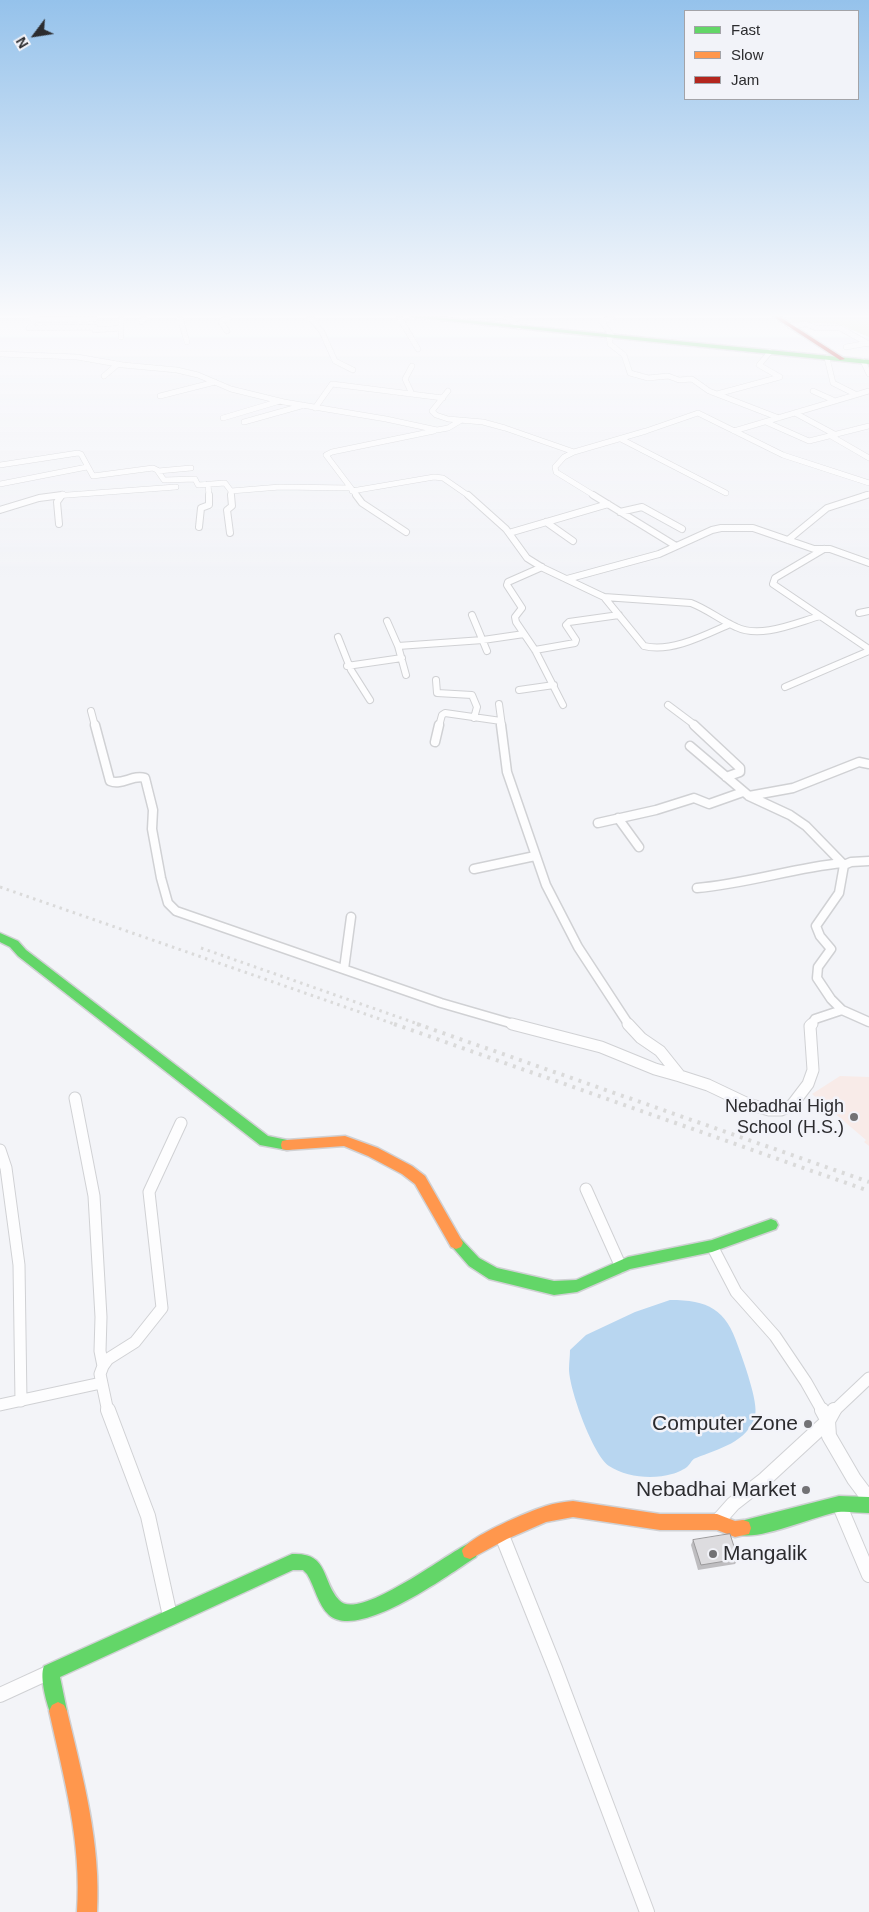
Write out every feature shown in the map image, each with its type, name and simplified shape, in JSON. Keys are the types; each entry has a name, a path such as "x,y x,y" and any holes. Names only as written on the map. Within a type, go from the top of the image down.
{"main road":[{"path":"0,937 14,944 22,953 265,1141 289,1145 345,1141 373,1152 407,1170 420,1180 458,1246 484,1269 494,1274 554,1288 578,1286 628,1263 712,1246 771,1225"},
{"path":"87,1912 89,1895 85,1838 50,1672 292,1562 305,1562 312,1567 333,1608 347,1614 373,1609 501,1533 546,1514 573,1508 660,1522 717,1522 735,1528 771,1524 839,1504 869,1505"}],"street":[{"path":"223,418 262,406"},
{"path":"244,422 301,406"},
{"path":"303,406 386,419 437,430"},
{"path":"436,406 432,411 435,416 490,424 574,452"},
{"path":"749,406 779,418"},
{"path":"734,431 815,406"},
{"path":"676,546 556,472 555,467 564,457 574,452 621,439 698,413 783,456 869,483"},
{"path":"795,413 868,456"},
{"path":"406,532 362,503 327,457 328,453 448,428 460,421"},
{"path":"766,422 807,441 869,426"},
{"path":"621,439 726,493"},
{"path":"0,465 78,453 81,454 93,476 149,468 158,471 191,468"},
{"path":"0,484 87,467"},
{"path":"158,471 164,480 194,479 197,485 225,484 231,492 232,506 227,510 230,533"},
{"path":"231,492 280,487 351,490 440,477 474,499 508,533 528,558 542,568 604,597 691,603 730,624 744,630 757,632 820,616"},
{"path":"174,495 177,480"},
{"path":"199,526 201,508 209,505 208,484"},
{"path":"0,510 39,498 63,494 176,487"},
{"path":"59,524 57,502 63,494"},
{"path":"788,540 820,512 869,494"},
{"path":"862,497 869,501"},
{"path":"508,533 608,504"},
{"path":"620,512 642,507 682,529"},
{"path":"546,522 573,541"},
{"path":"567,579 659,554 712,530 721,528 747,527 814,549 833,550 869,563"},
{"path":"824,549 773,581 776,587 787,595 869,650"},
{"path":"542,568 507,583 522,608 514,618 554,685 563,706"},
{"path":"604,597 644,646 652,649 702,636 730,624"},
{"path":"859,613 869,611"},
{"path":"472,614 488,651"},
{"path":"534,650 575,643 576,640 566,625 569,622 619,615"},
{"path":"387,621 398,646 406,675"},
{"path":"398,646 483,640 524,634"},
{"path":"338,637 347,666 354,680 370,700"},
{"path":"785,687 869,650"},
{"path":"347,666 402,658"},
{"path":"436,680 437,694 472,695 477,708 474,718"},
{"path":"519,690 554,685"},
{"path":"498,704 507,772 546,885 578,947 632,1030 640,1038 660,1051 680,1076"},
{"path":"668,705 692,723 740,768 740,772 726,777"},
{"path":"92,712 110,781 115,783 139,776 145,778 153,810 152,829 161,878 168,903 171,908 181,914 441,1003 517,1026 568,1037 601,1047 655,1070 708,1085 748,1104 769,1110 781,1110 792,1105 808,1084 813,1070 810,1026 815,1019 842,1010"},
{"path":"435,742 442,715 449,713 501,722"},
{"path":"690,746 746,794 790,815 806,826 816,834 843,864 839,893 816,926 820,936 831,949 818,967 817,978 831,999 842,1010 869,1022"},
{"path":"598,823 656,810 694,798 709,804 746,794 793,788 860,762 869,764"},
{"path":"618,818 640,847"},
{"path":"474,869 535,856"},
{"path":"697,888 724,886 806,867 869,861"},
{"path":"344,969 352,917"},
{"path":"75,1098 94,1196 101,1317 101,1383 108,1412 148,1516 170,1616"},
{"path":"102,1366 108,1359 135,1342 162,1308 149,1192 181,1123"},
{"path":"0,1150 19,1265 21,1401"},
{"path":"586,1189 621,1267"},
{"path":"712,1246 736,1292 775,1336 806,1382 828,1421 829,1436 854,1479 869,1499"},
{"path":"717,1522 733,1504 765,1479 828,1421 835,1408 869,1378"},
{"path":"0,1405 101,1383"},
{"path":"839,1504 869,1575"},
{"path":"501,1533 555,1668 647,1912"},
{"path":"0,1695 50,1672"}],"shaded area":[{"name":"Nebadhai High School (H.S.)","path":"840,1076 869,1077 869,1146 864,1142 866,1140 812,1094"}],"water":[{"path":"670,1300 683,1300 705,1305 714,1309 728,1323 750,1381 755,1402 755,1416 746,1432 739,1438 722,1448 693,1460 681,1471 656,1477 631,1475 609,1466 589,1436 577,1406 570,1378 570,1350 586,1335 635,1312"}],"building":[{"name":"Mangalik","path":"730,1534 738,1559 701,1565 693,1540"}],"railway":[{"path":"0,887 397,1025"},
{"path":"201,948 421,1025"},
{"path":"394,1024 869,1191"},
{"path":"417,1024 869,1182"}],"traffic: fast":[{"path":"0,937 14,944 22,953 265,1141 287,1145"},
{"path":"456,1243 474,1262 494,1274 554,1288 577,1286 628,1263 712,1246 771,1225"},
{"path":"743,1528 771,1523 839,1504 869,1505"},
{"path":"58,1711 50,1672 292,1562 305,1562 313,1568 333,1608 348,1614 361,1612 393,1599 470,1551"}],"traffic: slow":[{"path":"287,1145 345,1141 373,1152 407,1170 420,1180 456,1243"},
{"path":"470,1551 501,1533 546,1514 573,1509 660,1522 717,1522 735,1529 743,1528"},
{"path":"58,1711 81,1811 85,1837 89,1887 87,1912"}],"place":[{"name":"Nebadhai High School (H.S.)","path":"854,1117"},
{"name":"Computer Zone","path":"808,1424"},
{"name":"Nebadhai Market","path":"806,1490"},
{"name":"Mangalik","path":"713,1554"}]}
